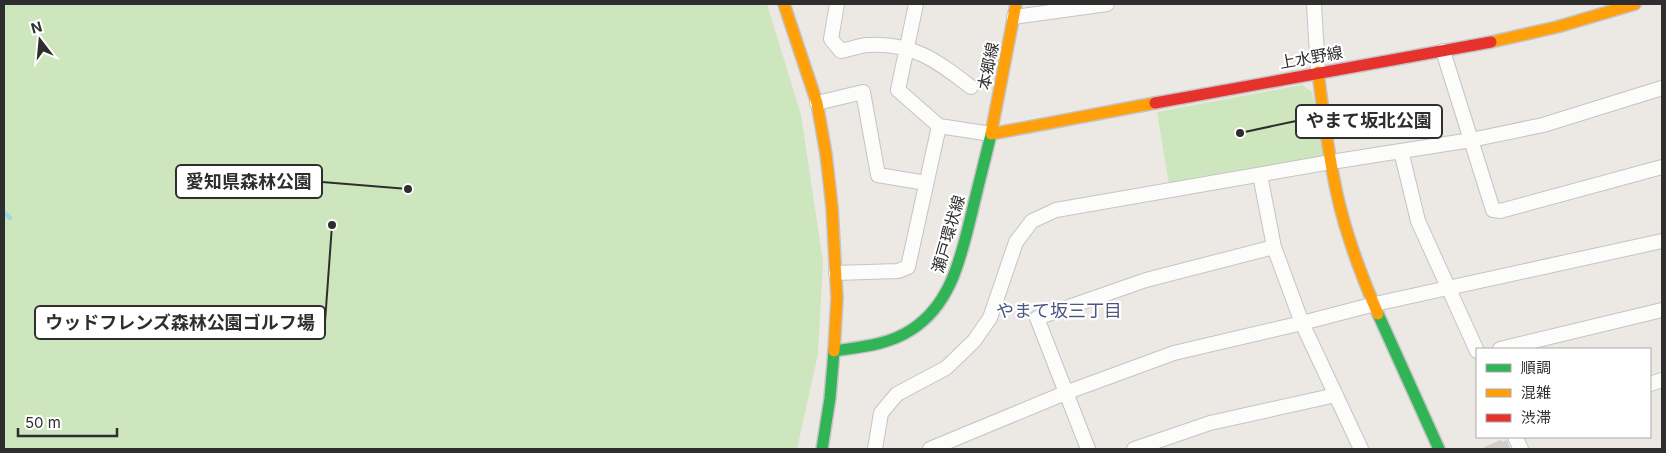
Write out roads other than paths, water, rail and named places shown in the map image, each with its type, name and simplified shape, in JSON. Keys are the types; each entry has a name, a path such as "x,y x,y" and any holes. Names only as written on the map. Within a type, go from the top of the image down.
{"street":[{"path":"784,4 817,103 832,207 837,298 830,398 822,449"},
{"path":"838,4 831,40 841,51 867,45 906,48 939,63 971,87"},
{"path":"916,4 898,90 939,126 991,134"},
{"path":"1015,10 1107,4"},
{"path":"1314,4 1318,72 1341,210 1374,304 1439,449"},
{"name":"上水野線","path":"991,134 1318,72 1522,36 1604,9 1635,4"},
{"name":"本郷線","path":"991,134 1015,10"},
{"path":"1443,51 1493,210 1500,211 1662,167"},
{"path":"875,449 881,413 897,394 946,368 974,341 990,318 1016,242 1032,221 1056,210 1260,174 1471,140 1543,125 1662,88"},
{"path":"817,103 863,92 878,175 926,183"},
{"path":"836,273 898,271 908,267 939,126"},
{"name":"瀬戸環状線","path":"834,352 890,340 918,325 937,307 949,289 960,263 991,134"},
{"path":"1401,151 1418,221 1476,349"},
{"path":"1260,174 1274,247 1302,323 1361,449"},
{"path":"930,449 1066,393 1174,353 1374,304 1662,241"},
{"path":"1088,449 1037,318 1146,280 1274,247"},
{"path":"1504,348 1662,310"},
{"path":"1134,449 1210,423 1336,395"}],"waterway":[{"path":"4,212 10,218"}],"place":[{"name":"やまて坂北公園","path":"1240,133"},
{"name":"愛知県森林公園","path":"408,189"},
{"name":"ウッドフレンズ森林公園ゴルフ場","path":"332,225"}],"district":[{"name":"やまて坂三丁目","path":"1059,310"}]}
